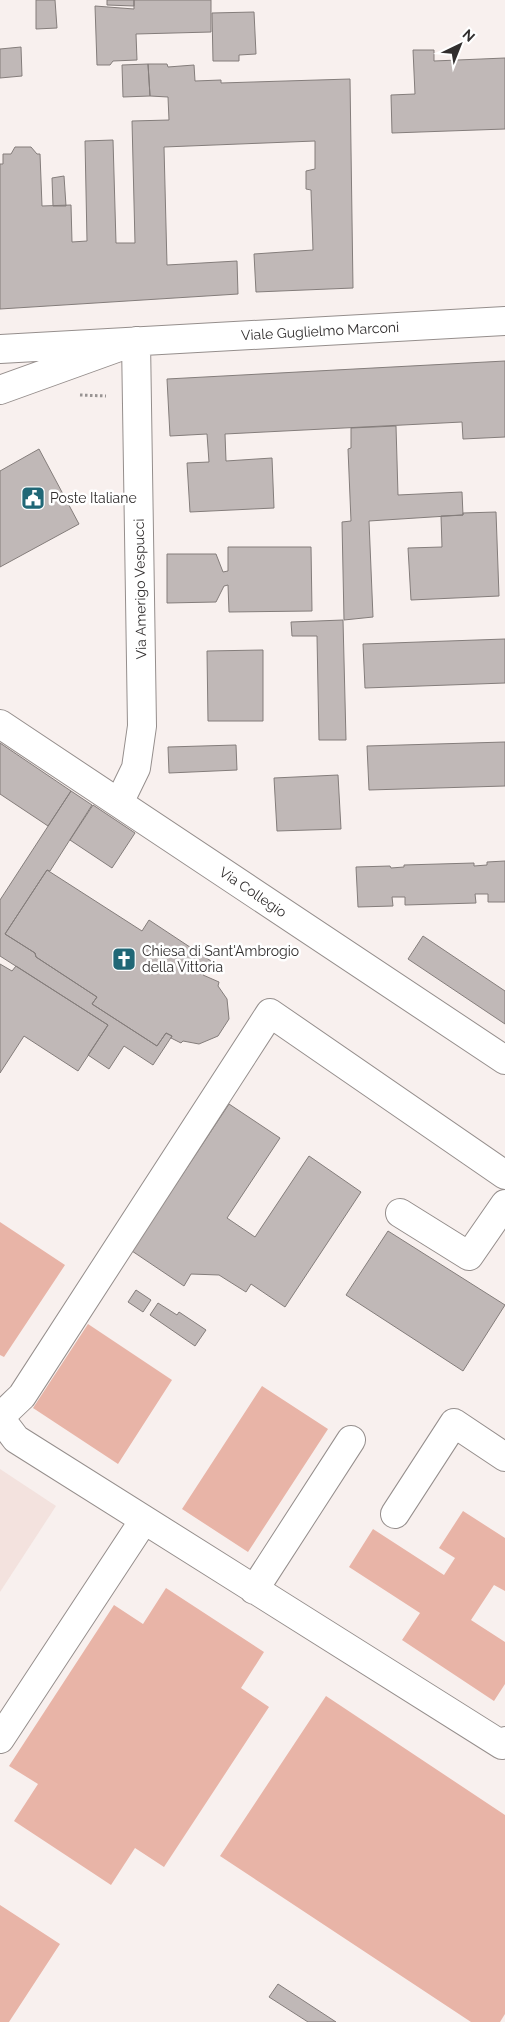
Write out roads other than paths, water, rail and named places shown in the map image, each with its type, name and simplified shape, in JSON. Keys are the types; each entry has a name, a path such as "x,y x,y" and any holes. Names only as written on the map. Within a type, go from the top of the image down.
{"street":[{"name":"Viale Guglielmo Marconi","path":"0,349 505,321"},
{"name":"Viale Guglielmo Marconi","path":"0,390 136,341"},
{"name":"Via Amerigo Vespucci","path":"119,803 136,768 142,726 136,341"},
{"name":"Via Collegio","path":"0,724 505,1060"},
{"path":"505,1175 270,1013 22,1396 0,1417 16,1439 502,1745 505,1741"},
{"path":"400,1214 469,1256 505,1204"},
{"path":"395,1514 454,1423 505,1457"},
{"path":"254,1590 351,1440"},
{"path":"0,1739 144,1520"}],"place":[{"name":"Poste Italiane","path":"33,498"},
{"name":"Chiesa di Sant'Ambrogio della Vittoria","path":"124,959"}]}
